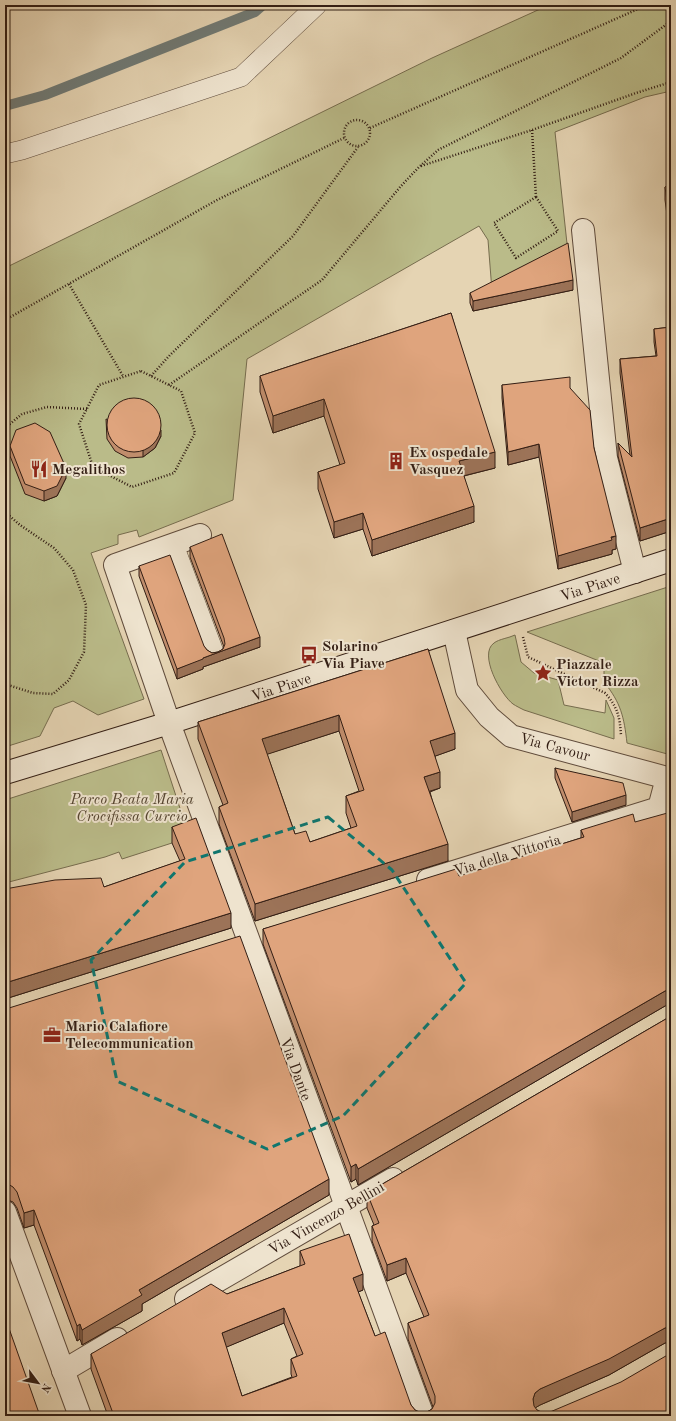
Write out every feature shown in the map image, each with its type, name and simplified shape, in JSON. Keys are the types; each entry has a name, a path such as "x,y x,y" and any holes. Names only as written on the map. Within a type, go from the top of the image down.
{"street":[{"path":"583,230 606,458 635,572"},
{"path":"174,545 200,535"},
{"name":"Via Dante","path":"174,545 115,565 169,723 423,1416"},
{"name":"Via Piave","path":"5,773 169,723 671,560"},
{"name":"Via Cavour","path":"454,631 467,690 489,717 511,736 669,778"},
{"name":"Via della Vittoria","path":"407,887 659,808 669,778"},
{"name":"Via Vincenzo Bellini","path":"171,1308 407,1171"},
{"path":"5,1212 80,1416"},
{"path":"63,1371 137,1328"}],"lane":[{"path":"5,154 22,150 240,77 317,5"},
{"path":"174,545 214,652"}],"path":[{"path":"370,128 647,5"},
{"path":"169,385 322,280 401,186 438,150 621,58 671,21"},
{"path":"419,167 671,82"},
{"path":"151,376 170,355 292,236 358,147 366,144 370,137 370,128 365,122 356,120 349,122 344,130 344,138 350,144 358,147"},
{"path":"532,130 536,197 558,231 516,258 494,223 536,197"},
{"path":"5,320 217,200 344,138"},
{"path":"70,284 123,376"},
{"path":"141,371 181,391 195,433 174,473 132,487 93,467 79,424 99,385 123,376 141,371"},
{"path":"5,428 22,414 46,407 88,409"},
{"path":"5,512 20,525 54,548 73,570 86,605 84,652 69,680 53,694 33,693 5,684"},
{"path":"5,521 8,514"},
{"path":"516,611 528,657 605,693 613,703 620,718 622,740 617,764"}],"highlighted area":[{"path":"328,817 392,870 466,983 343,1116 267,1149 117,1081 91,960 185,862"}],"green space":[{"path":"549,5 671,5 671,91 645,97 555,132 568,253 492,291 488,240 479,226 247,359 233,500 139,537 137,530 118,535 118,544 91,553 144,699 98,715 73,701 54,708 40,736 5,747 5,268 432,58"},
{"path":"671,586 671,755 627,743 625,725 621,711 604,682 604,663 527,632"},
{"path":"515,635 521,662 534,673 558,680 564,705 605,713 606,700 614,718 614,739 524,710 513,704 508,699 497,684 490,665 489,656 490,648 494,643"},
{"name":"Parco Beata Maria Crocifissa Curcio","path":"161,750 189,836 122,859 119,852 5,883 5,800"}],"building":[{"path":"671,184 671,231 665,187"},
{"path":"568,243 573,280 473,301 470,293"},
{"name":"Ex ospedale Vasquez","path":"451,313 495,452 459,461 474,506 372,540 363,513 334,522 318,472 345,463 324,399 273,416 260,376"},
{"path":"671,327 671,518 640,528 618,443 632,457 620,359 657,356 654,329"},
{"path":"570,377 570,388 590,410 594,448 616,536 611,537 612,540 558,556 539,444 508,452 502,385"},
{"path":"129,398 139,398 149,402 157,410 161,420 161,430 157,440 149,448 139,452 129,452 119,448 111,440 107,430 107,420 111,410 119,402"},
{"path":"35,423 50,432 66,468 57,486 44,491 25,484 10,446 16,430"},
{"path":"222,534 260,637 177,669 139,566 170,555 204,646 212,653 218,652 223,649 225,644 224,638 190,547"},
{"path":"428,649 455,733 430,741 440,772 424,777 448,844 255,904 219,807 228,803 198,722","holes":["339,715 364,790 346,796 357,826 310,842 306,831 295,834 262,739"]},
{"path":"555,768 623,783 626,795 572,812"},
{"path":"671,812 671,989 665,991 358,1169 356,1164 351,1167 263,929 456,869 459,876 584,837 581,830 633,814 635,822"},
{"path":"196,818 231,913 5,983 5,889 55,880 101,878 104,887 185,859 172,827"},
{"path":"240,936 329,1179 139,1290 142,1295 82,1330 80,1324 77,1326 34,1210 24,1213 17,1192 13,1187 5,1184 5,1008"},
{"path":"671,1016 671,1326 609,1359 540,1389 535,1393 533,1399 534,1406 537,1410 543,1413 550,1412 621,1382 671,1353 671,1416 114,1416 91,1354 211,1284 227,1294 305,1264 300,1251 349,1234 363,1274 353,1278 375,1336 385,1332 411,1405 415,1410 421,1413 432,1409 435,1403 435,1396 408,1323 429,1315 406,1258 387,1265 372,1226 379,1223 367,1193","holes":["284,1308 303,1354 291,1359 297,1376 242,1396 222,1333"]},
{"path":"5,1317 40,1416 5,1416"}],"waterway":[{"path":"5,106 45,95 255,12 263,5"}],"place":[{"name":"Ex ospedale Vasquez","path":"396,461"},
{"name":"Megalithos","path":"39,469"},
{"name":"Solarino Via Piave","path":"309,655"},
{"name":"Piazzale Victor Rizza","path":"543,673"},
{"name":"Mario Calafiore Telecommunication","path":"52,1035"}]}
